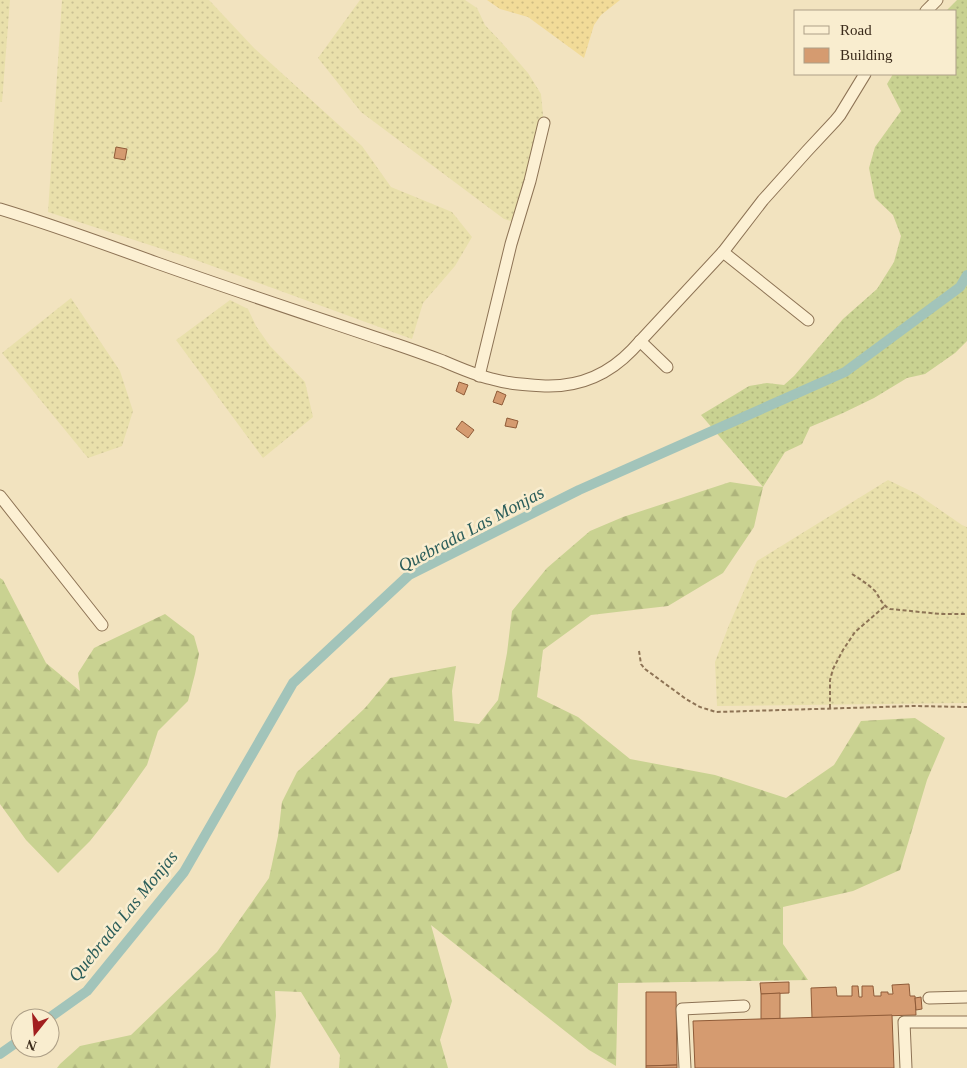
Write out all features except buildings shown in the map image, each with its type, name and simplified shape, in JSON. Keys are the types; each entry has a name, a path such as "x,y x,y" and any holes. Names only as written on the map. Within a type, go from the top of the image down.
{"street":[{"path":"927,10 937,0"},
{"path":"0,209 399,345 479,376 509,383 546,386 575,383 595,377 612,368 640,341 723,252 763,200 840,115 864,75"},
{"path":"479,376 511,244 530,181 544,123"},
{"path":"723,252 808,320"},
{"path":"640,341 667,367"},
{"path":"0,496 102,625"},
{"path":"929,998 967,997"},
{"path":"685,1068 682,1009 744,1006"},
{"path":"906,1068 904,1022 967,1022"}],"path":[{"path":"852,574 874,590 885,606 890,608 941,614 967,614"},
{"path":"830,708 830,680 833,669 843,650 855,632 885,606"},
{"path":"639,651 641,664 645,668 686,699 700,707 716,712 914,706 967,708"}],"shaded area":[{"path":"0,0 10,0 2,102 0,102"},
{"path":"62,0 209,0 254,48 362,146 391,187 452,212 472,237 455,266 423,303 412,339 193,259 48,212"},
{"path":"360,0 465,0 477,8 485,25 528,73 541,94 543,115 517,219 511,221 504,219 361,112 318,58"},
{"path":"71,298 120,371 133,411 122,446 88,458 2,353"},
{"path":"230,300 248,309 256,326 270,346 305,382 313,417 263,458 176,340"},
{"path":"888,480 917,494 967,527 967,703 717,706 715,662 757,561"}],"green space":[{"path":"957,0 967,0 967,341 955,353 925,374 907,378 874,398 810,427 802,444 785,452 763,487 701,415 749,386 767,383 784,385 843,319 877,289 894,262 901,236 893,215 875,198 869,168 875,147 901,111 887,84 892,75 957,75 957,10 947,10"},
{"path":"730,482 763,487 754,527 723,573 668,606 591,615 543,650 537,697 578,717 630,759 715,775 786,798 834,765 861,721 915,718 945,738 927,780 900,870 853,891 783,907 783,944 808,980 618,983 616,1066 589,1050 431,925 452,1001 440,1040 448,1068 339,1068 340,1055 301,992 275,991 276,1016 270,1068 57,1068 80,1046 131,1035 217,952 269,878 278,836 282,802 297,772 365,708 390,678 456,666 452,691 454,721 479,724 498,700 507,653 512,611 547,568 590,531 623,517"},
{"path":"0,578 3,580 46,663 80,691 78,673 94,648 165,614 194,636 199,654 188,701 158,731 147,765 90,841 58,873 26,840 0,804"}],"sand":[{"path":"487,0 620,0 601,15 594,25 584,58 528,17 500,9"}],"waterway":[{"name":"Quebrada Las Monjas","path":"60,1010 87,991 184,872 293,683 409,575 579,490 845,372 960,287 967,275"},
{"name":"Quebrada Las Monjas","path":"0,1054 10,1047"}]}
